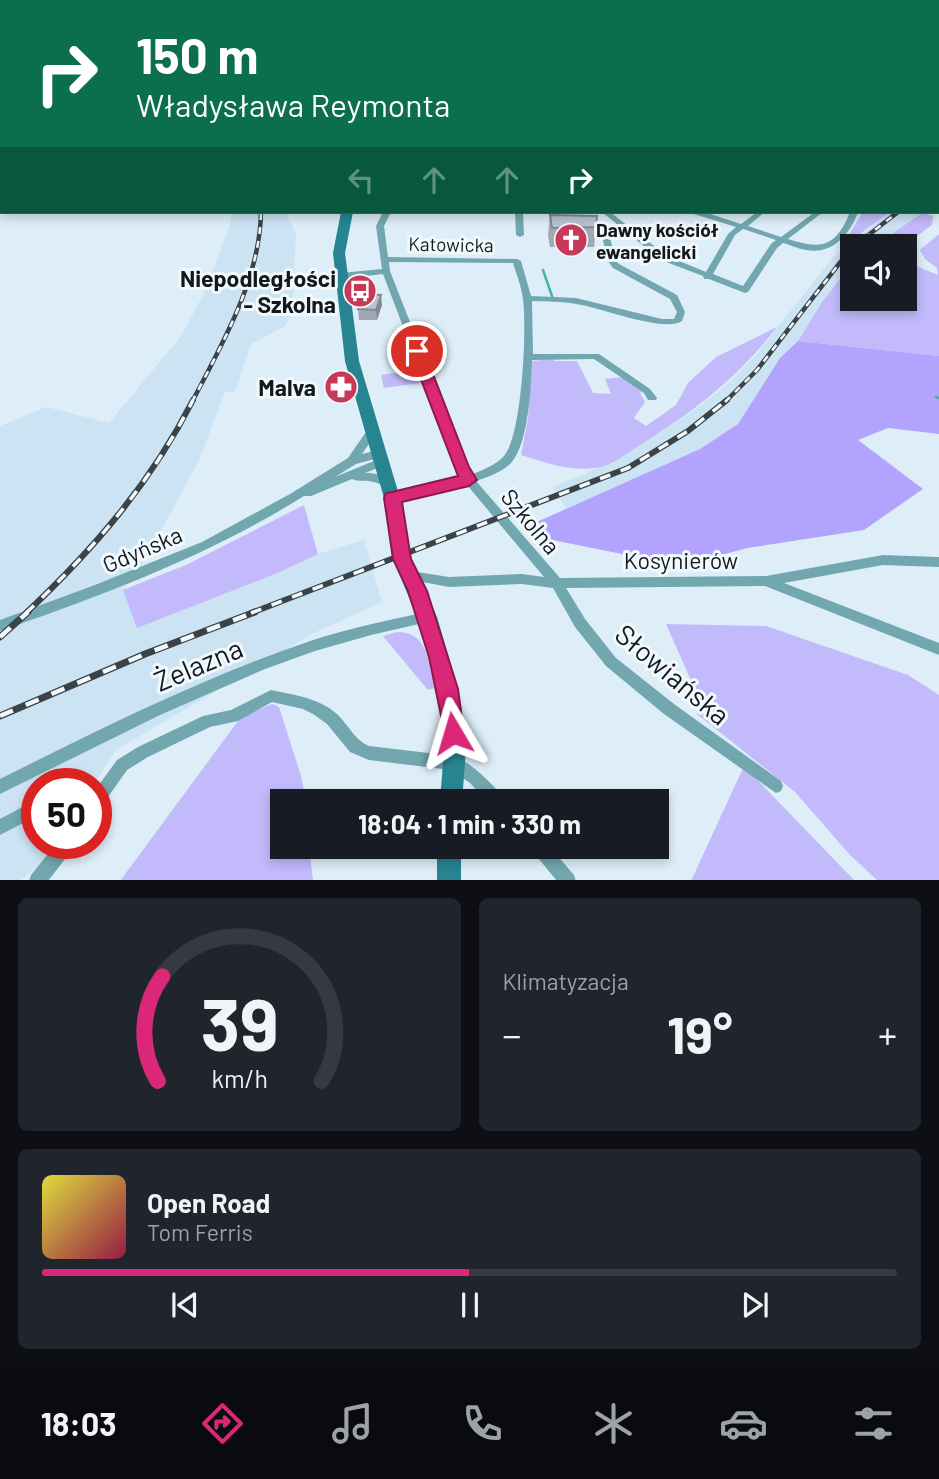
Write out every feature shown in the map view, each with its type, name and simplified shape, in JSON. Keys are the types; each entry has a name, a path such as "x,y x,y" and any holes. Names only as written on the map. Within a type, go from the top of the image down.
{"main road":[{"path":"346,214 339,242 352,361 390,491 402,559 427,617 448,689 455,749 452,789"},
{"path":"449,859 449,880"}],"street":[{"name":"Szkolna","path":"386,214 380,226 386,271 462,468 469,480 557,583"},
{"path":"519,214 520,235"},
{"path":"608,214 651,250 707,277 745,290 766,256 780,240 816,214"},
{"path":"703,214 808,248 833,244 850,223 853,214"},
{"path":"745,214 752,218"},
{"path":"707,277 722,250 741,226 758,214"},
{"path":"390,491 469,480 488,473 510,458 519,432 529,357 528,298 576,301 662,322 678,321 681,312 674,297 616,266 611,260 605,229"},
{"name":"Katowicka","path":"384,259 517,261 528,298"},
{"path":"341,276 386,271"},
{"path":"529,357 596,356 647,391 652,398"},
{"name":"Gdyńska","path":"0,626 100,589 206,545 294,497 352,461 372,432"},
{"name":"Gdyńska","path":"352,461 379,458"},
{"name":"Gdyńska","path":"294,497 349,477 379,458"},
{"name":"Gdyńska","path":"349,477 374,478 390,491"},
{"path":"766,581 883,560 939,562"},
{"name":"Kosynierów","path":"411,576 449,582 522,579 557,583 766,581 939,649"},
{"name":"Słowiańska","path":"557,583 580,623 611,662 669,709 776,786"},
{"name":"Żelazna","path":"0,787 217,682 357,632 427,617"},
{"path":"112,779 122,765 143,752 208,721 233,716 271,696 305,703 318,709 332,719 355,747 369,753 453,763 486,789"},
{"path":"0,827 21,816"},
{"path":"37,880 54,859"},
{"path":"550,859 568,880"}],"shaded area":[{"path":"232,214 286,214 296,233 292,313 285,326 251,344 235,391 225,392 199,460 146,559 123,590 137,628 280,572 318,554 364,540 382,602 314,633 116,750 104,768 21,768 21,859 45,859 20,880 0,880 0,426 46,407 109,423 182,335 206,289"},
{"path":"862,214 887,214 861,233 849,234"},
{"path":"887,214 921,214 892,234 862,234"},
{"path":"921,214 933,216 932,225 917,236 917,234 892,234"},
{"path":"939,234 939,356 798,341 840,279 840,311 917,311 917,266 938,275 937,268 925,259 920,250"},
{"path":"840,251 840,279 798,341 780,358 738,424 700,449 566,509 553,487 616,460 692,412 731,381 754,357"},
{"path":"777,327 747,362 715,391 681,418 614,462 595,468 576,468 521,455 528,419 532,361 577,361 593,393 611,394 605,379 622,377 642,391 640,393 645,402 634,418 646,426 676,405 688,383 716,357"},
{"path":"798,341 939,356 939,434 888,428 858,440 923,489 864,530 747,548 681,566 538,537 528,526 700,449 738,424 780,358"},
{"path":"416,370 420,383 384,388 381,375"},
{"path":"304,505 318,554 280,572 137,628 123,590 186,565"},
{"path":"666,624 766,626 908,675 939,695 939,880 877,880 850,855 795,792 697,714 701,703"},
{"path":"397,632 408,633 421,643 435,688 428,690 383,636"},
{"path":"272,704 279,707 304,789 270,789 270,859 310,859 313,880 121,880 241,717"},
{"path":"744,766 854,880 691,880"}],"building":[{"path":"550,215 597,216 596,227 552,228"},
{"path":"364,294 381,295 376,310 358,309"}],"waterway":[{"path":"543,270 553,299"}],"railway":[{"path":"192,402 227,334 247,286 259,237 261,214"},
{"path":"870,234 895,214"},
{"path":"727,400 757,370 840,263"},
{"path":"26,613 74,565 119,514 159,459 193,400"},
{"path":"251,613 628,468 688,431 727,400"},
{"path":"0,637 28,612"},
{"path":"0,716 145,654 255,612"}],"place":[{"name":"Dawny kościół ewangelicki","path":"571,240"},
{"name":"Niepodległości - Szkolna","path":"360,291"},
{"name":"Malva","path":"341,387"}],"route":[{"path":"417,351 469,480 392,498 402,559 427,617 448,689 453,733"}]}
